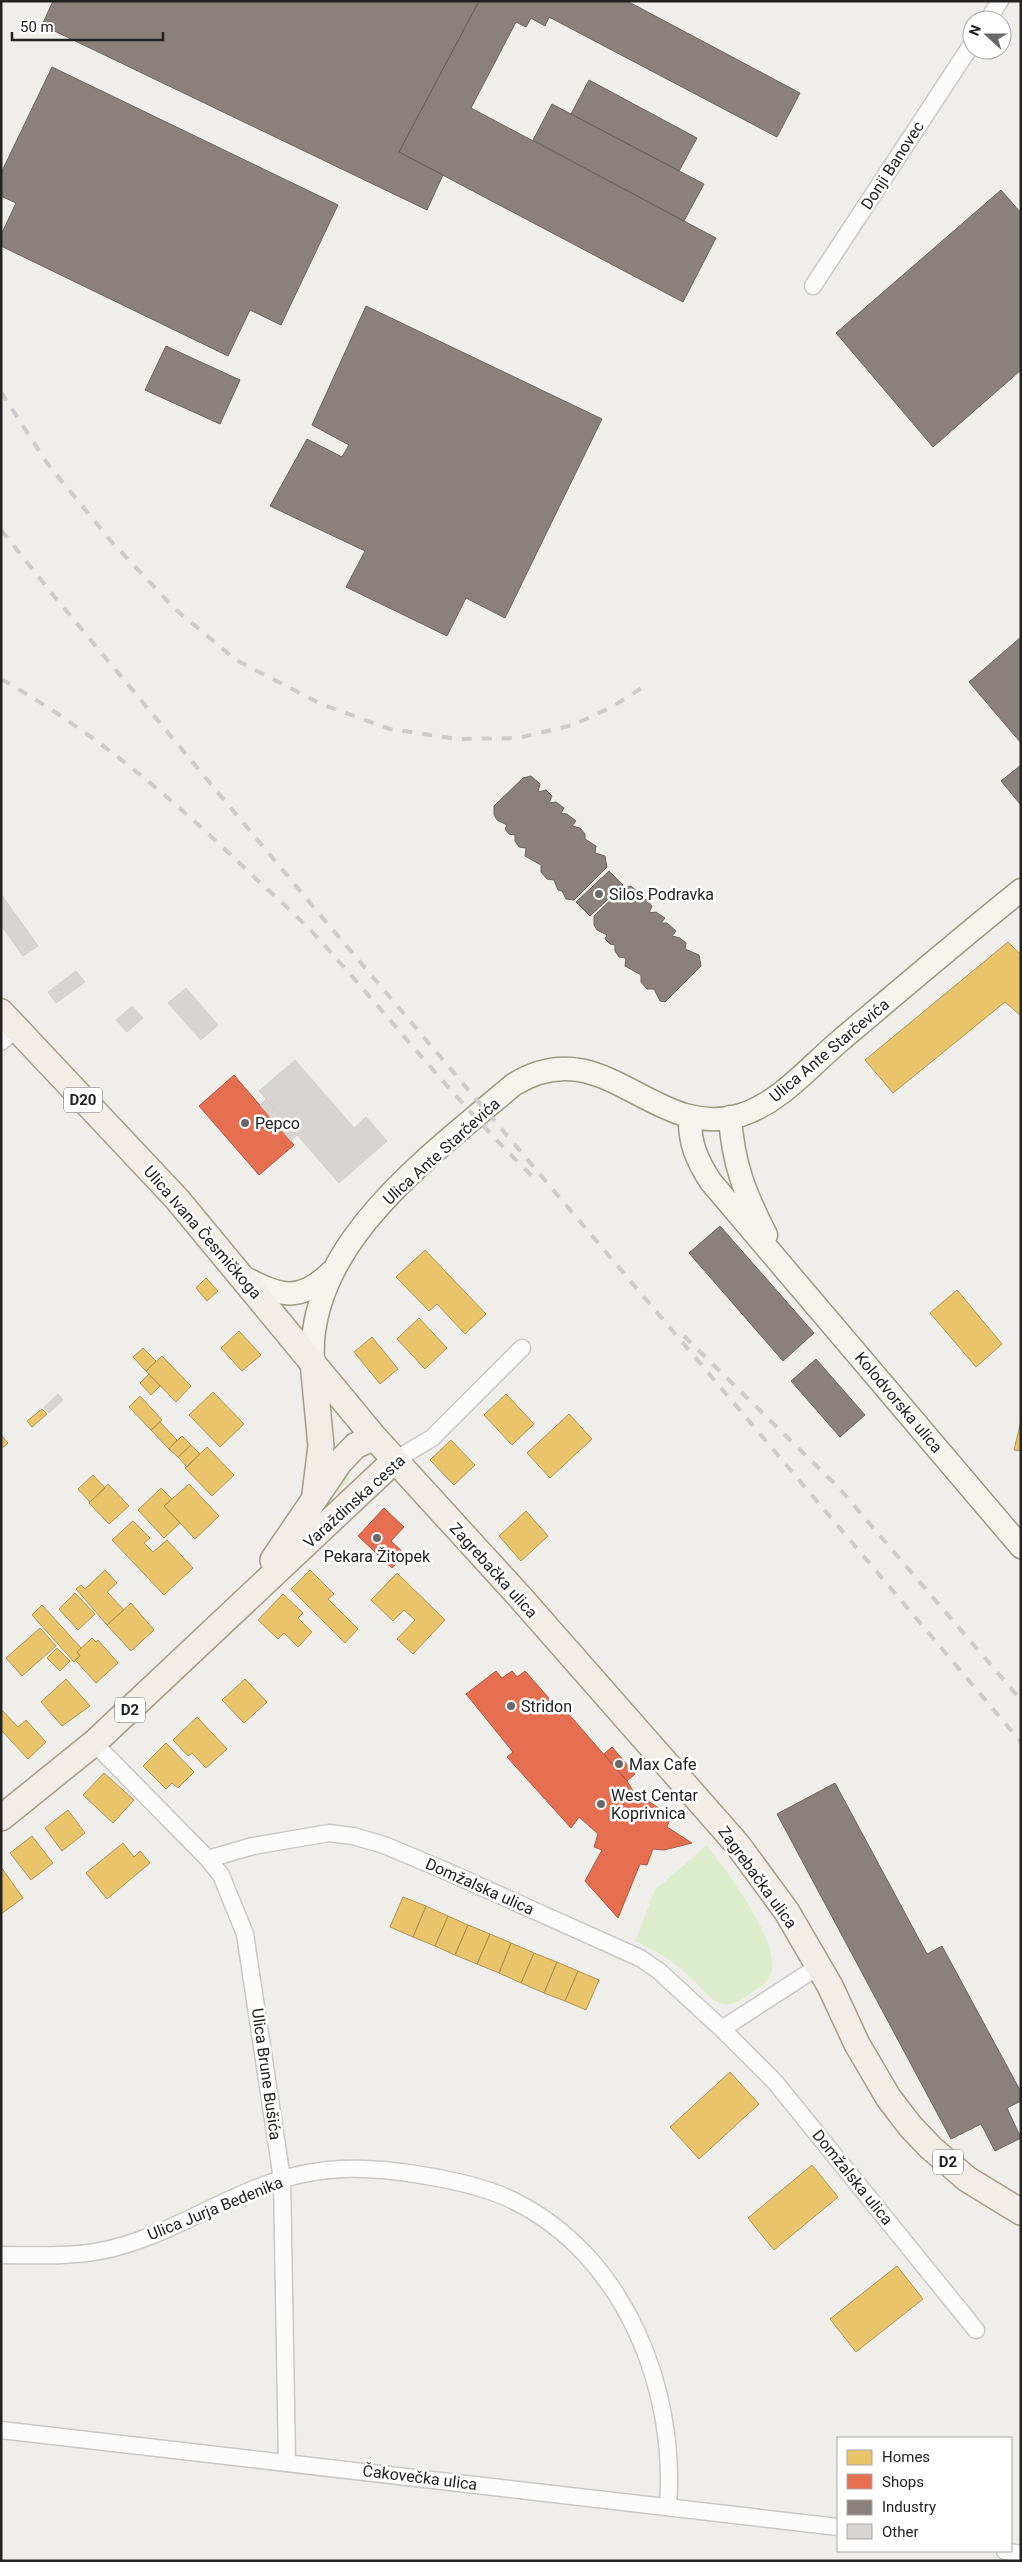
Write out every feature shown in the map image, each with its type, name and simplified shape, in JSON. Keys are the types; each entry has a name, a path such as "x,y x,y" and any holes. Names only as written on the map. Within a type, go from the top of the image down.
{"main road":[{"name":"Ulica Ante Starčevića","path":"313,1362 312,1343 316,1314 334,1269 357,1234 398,1187 513,1085 526,1077 542,1072 559,1070 589,1072 618,1081 661,1107 690,1117 730,1117 759,1107 780,1093 911,980 1021,890"},
{"name":"Ulica Ivana Česmičkoga","path":"6,1028 177,1199 394,1460"},
{"name":"Kolodvorska ulica","path":"690,1117 690,1141 703,1170 730,1206 778,1258 1021,1547"},
{"name":"Kolodvorska ulica","path":"730,1117 732,1148 739,1173 753,1209 778,1258"},
{"name":"Ulica Ante Starčevića","path":"243,1277 273,1292 292,1294 312,1288 334,1269"},
{"path":"313,1362 321,1446 315,1499"},
{"name":"Varaždinska cesta","path":"252,1594 348,1453 364,1440 374,1437"},
{"name":"Varaždinska cesta","path":"1,1818 94,1743 174,1670 252,1594 290,1561 394,1460"},
{"name":"Zagrebačka ulica","path":"394,1460 526,1605 737,1844 787,1912 819,1966 857,2044 888,2097 910,2126 931,2148 967,2179 1021,2212"}],"street":[{"name":"Donji Banovec","path":"812,286 962,59"},
{"name":"Varaždinska cesta","path":"394,1460 432,1438 522,1348"},
{"name":"Ulica Brune Bušića","path":"94,1743 208,1858 221,1876 245,1934 282,2178 286,2462"},
{"name":"Domžalska ulica","path":"208,1858 254,1846 329,1833 353,1836 384,1846 626,1951 659,1971 722,2029 775,2082 976,2330"},
{"path":"722,2029 819,1966"},
{"name":"Ulica Jurja Bedenika","path":"1,2255 66,2255 100,2251 173,2226 244,2193 282,2178 315,2171 354,2169 394,2170 444,2179 515,2201 534,2212 585,2256 627,2312 647,2355 663,2411 670,2453 668,2506"},
{"name":"Čakovečka ulica","path":"1,2430 837,2527"}],"green space":[{"path":"342,1473 350,1479 321,1509"},
{"path":"707,1845 737,1887 758,1921 771,1954 772,1968 766,1981 742,1999 729,2004 720,2003 711,1998 677,1965 635,1941 655,1890"}],"building: Homes":[{"path":"1008,942 1021,955 1021,1016 1005,1002 893,1093 865,1060"},
{"path":"425,1250 486,1314 465,1334 437,1304 429,1311 396,1277"},
{"path":"206,1278 218,1291 207,1301 196,1288"},
{"path":"957,1290 1002,1344 976,1367 930,1313"},
{"path":"419,1318 447,1348 425,1369 397,1339"},
{"path":"239,1331 261,1355 242,1371 221,1348"},
{"path":"372,1337 398,1369 380,1384 354,1352"},
{"path":"143,1348 156,1361 146,1371 133,1357"},
{"path":"162,1356 191,1386 176,1402 146,1371"},
{"path":"149,1374 160,1386 151,1395 140,1383"},
{"path":"213,1392 244,1424 220,1447 189,1415"},
{"path":"506,1394 534,1424 512,1445 484,1415"},
{"path":"140,1396 162,1420 151,1430 129,1407"},
{"path":"42,1409 47,1414 32,1427 27,1421"},
{"path":"569,1414 592,1439 550,1478 527,1453"},
{"path":"1021,1421 1021,1451 1014,1450"},
{"path":"160,1422 177,1440 169,1449 151,1430"},
{"path":"1,1435 8,1443 1,1449"},
{"path":"182,1436 191,1445 178,1457 169,1449"},
{"path":"451,1440 475,1465 454,1485 430,1460"},
{"path":"191,1445 200,1454 187,1467 178,1457"},
{"path":"207,1447 234,1475 212,1496 185,1468"},
{"path":"93,1475 105,1488 90,1502 78,1489"},
{"path":"108,1484 129,1506 109,1524 89,1503"},
{"path":"189,1484 219,1516 195,1539 164,1506"},
{"path":"161,1488 172,1499 164,1506 180,1523 164,1538 138,1510"},
{"path":"526,1511 548,1536 521,1561 499,1536"},
{"path":"133,1521 150,1538 144,1543 153,1552 167,1540 193,1568 164,1595 112,1540"},
{"path":"105,1570 117,1583 107,1592 124,1610 107,1625 76,1589 81,1585 85,1589"},
{"path":"310,1570 334,1594 328,1599 358,1629 345,1643 291,1589"},
{"path":"397,1573 445,1620 413,1654 397,1639 415,1620 404,1610 393,1621 371,1600"},
{"path":"75,1593 95,1614 78,1630 59,1609"},
{"path":"283,1594 303,1613 298,1618 312,1632 298,1647 284,1633 278,1639 258,1620"},
{"path":"131,1603 154,1630 131,1651 107,1625"},
{"path":"42,1605 81,1648 77,1652 80,1656 74,1662 32,1615"},
{"path":"40,1628 56,1646 22,1676 6,1658"},
{"path":"92,1638 96,1642 98,1640 118,1663 96,1683 75,1660 80,1656 77,1652"},
{"path":"57,1648 70,1661 60,1671 47,1658"},
{"path":"66,1679 90,1706 62,1726 41,1702"},
{"path":"245,1679 267,1702 244,1723 222,1700"},
{"path":"1,1709 18,1727 26,1720 46,1742 28,1759 1,1730"},
{"path":"197,1717 227,1749 206,1768 192,1753 188,1756 173,1740"},
{"path":"166,1743 194,1772 178,1788 172,1783 166,1789 143,1766"},
{"path":"104,1773 134,1800 113,1823 83,1795"},
{"path":"68,1810 85,1833 62,1851 45,1828"},
{"path":"32,1836 53,1863 31,1880 10,1853"},
{"path":"123,1843 134,1857 140,1851 150,1863 107,1899 86,1873"},
{"path":"1,1867 23,1898 1,1914"},
{"path":"403,1897 426,1906 413,1937 390,1927"},
{"path":"426,1906 448,1916 435,1946 413,1937"},
{"path":"448,1916 468,1925 455,1955 435,1946"},
{"path":"468,1925 490,1934 477,1964 455,1955"},
{"path":"490,1934 511,1943 499,1973 477,1964"},
{"path":"511,1943 534,1953 521,1983 499,1973"},
{"path":"534,1953 557,1962 544,1993 521,1983"},
{"path":"557,1962 578,1971 565,2001 544,1993"},
{"path":"578,1971 599,1980 586,2010 565,2001"},
{"path":"730,2072 759,2104 699,2159 670,2127"},
{"path":"812,2165 838,2197 774,2250 748,2218"},
{"path":"897,2266 923,2299 856,2352 830,2319"}],"building: Shops":[{"name":"Pepco","path":"234,1075 294,1145 259,1175 199,1106"},
{"name":"Pekara Žitopek","path":"384,1508 404,1527 391,1541 405,1554 392,1568 358,1536"},
{"name":"West Centar Koprivnica","path":"496,1671 502,1678 512,1671 517,1677 525,1671 562,1713 566,1711 627,1781 633,1791 671,1816 667,1827 692,1843 664,1850 653,1849 647,1865 640,1864 618,1918 585,1881 602,1850 594,1847 598,1834 579,1817 571,1828 507,1757 513,1752 466,1694"},
{"name":"Max Cafe","path":"612,1747 635,1774 627,1781 604,1754"}],"building: Industry":[{"path":"53,1 479,1 399,152 443,175 427,210 42,25"},
{"path":"479,1 627,1 800,93 777,137 549,17 545,26 531,18 526,27 516,22 471,108 716,238 683,302 399,152"},
{"path":"52,67 338,205 281,325 250,310 228,356 1,246 1,235 16,203 1,196 1,173"},
{"path":"589,80 697,138 679,171 571,114"},
{"path":"552,104 704,184 684,221 533,140"},
{"path":"1001,190 1021,213 1021,370 933,447 836,333"},
{"path":"366,306 602,419 505,618 466,598 447,636 346,587 365,551 270,506 307,439 342,457 349,445 312,425"},
{"path":"166,346 240,380 220,424 145,390"},
{"path":"1021,637 1021,743 969,682"},
{"path":"1021,765 1021,804 1020,804 1001,781"},
{"path":"531,776 540,784 538,792 546,790 552,796 549,803 556,802 564,808 561,813 567,814 576,821 572,826 580,828 585,834 585,839 596,846 595,853 605,856 607,867 574,900 566,899 562,891 558,890 554,880 547,879 541,872 541,865 525,856 526,848 519,847 515,841 515,835 509,834 505,829 507,825 497,820 494,815 494,806 523,778"},
{"name":"Silos Podravka","path":"609,871 623,885 590,916 576,902"},
{"path":"631,886 640,894 638,901 646,899 652,906 649,913 656,912 665,918 661,923 667,923 676,931 672,936 680,938 686,943 685,949 699,955 701,966 665,1002 660,1001 654,989 647,989 641,982 641,975 625,966 626,958 619,957 615,951 615,945 610,944 605,939 607,935 597,930 594,925 594,916 623,888"},
{"path":"720,1226 814,1333 783,1361 689,1253"},
{"path":"816,1359 865,1415 840,1437 791,1381"},
{"path":"835,1783 927,1954 942,1946 1021,2092 1021,2101 1007,2108 1021,2138 995,2151 981,2124 951,2139 777,1814"}],"building: Other":[{"path":"1,894 38,946 23,956 1,925"},
{"path":"76,971 85,982 56,1003 48,992"},
{"path":"186,988 218,1025 201,1040 168,1003"},
{"path":"132,1006 143,1018 127,1032 116,1020"},
{"path":"295,1060 354,1128 366,1117 387,1141 339,1183 259,1091"},
{"path":"266,1099 297,1135 291,1141 260,1105"},
{"path":"58,1394 63,1400 49,1413 44,1407"}],"railway":[{"path":"1,392 47,463 110,540 175,609 236,660 321,704 390,729 457,739 518,738 573,725 612,707 643,687"},
{"path":"1,530 316,910 1021,1742"},
{"path":"1,679 70,722 102,745 194,820 318,938 481,1124 536,1180"},
{"path":"684,1336 839,1488 1021,1700"}],"place":[{"name":"Silos Podravka","path":"599,894"},
{"name":"Pepco","path":"245,1123"},
{"name":"Pekara Žitopek","path":"377,1538"},
{"name":"Stridon","path":"511,1706"},
{"name":"Max Cafe","path":"619,1764"},
{"name":"West Centar Koprivnica","path":"601,1804"}]}
